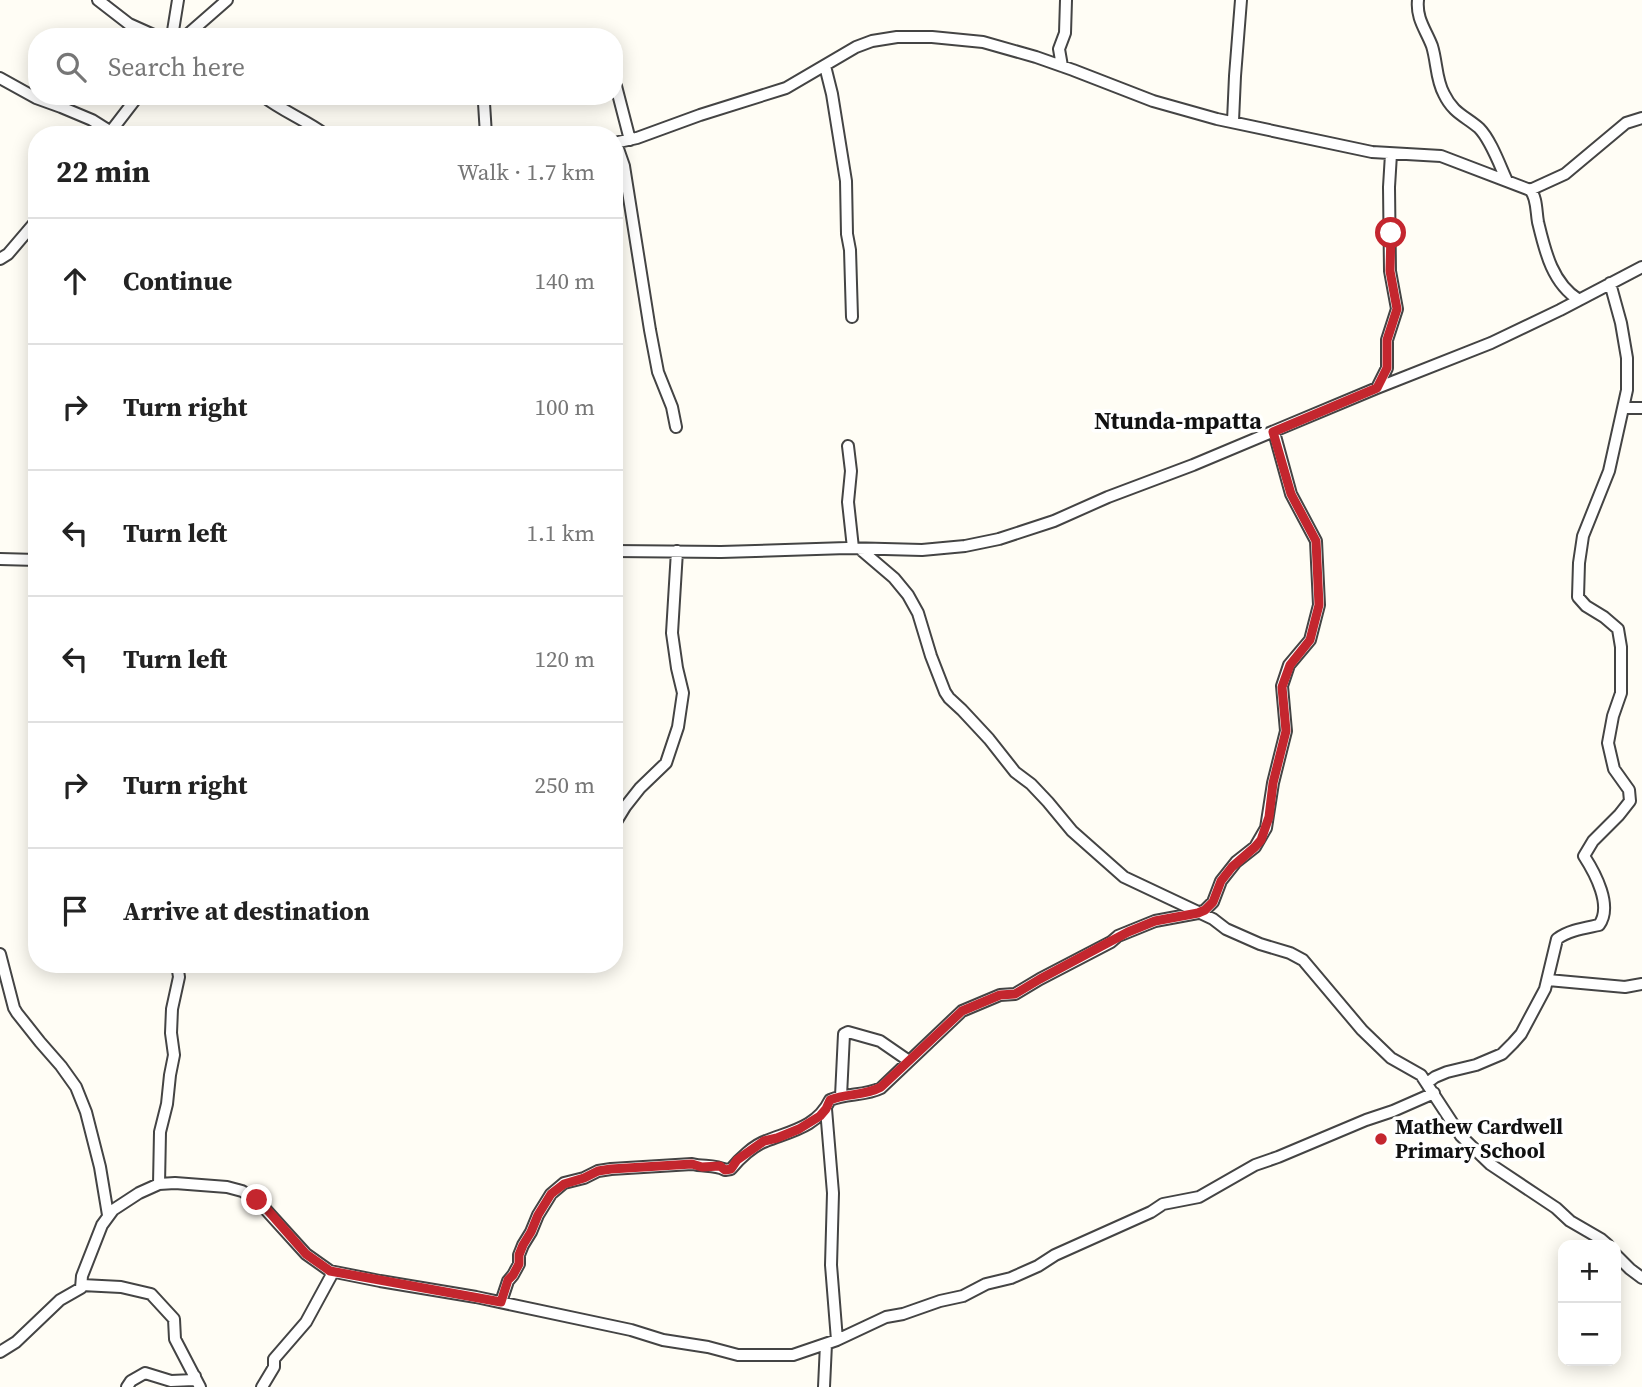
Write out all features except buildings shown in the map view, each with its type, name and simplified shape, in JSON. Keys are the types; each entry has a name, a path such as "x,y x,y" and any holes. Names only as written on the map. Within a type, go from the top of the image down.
{"street":[{"path":"98,0 138,28"},
{"path":"173,28 178,0"},
{"path":"195,28 228,0"},
{"path":"1062,66 1059,49 1065,33 1066,0"},
{"path":"1233,121 1241,0"},
{"path":"1418,0 1423,28 1432,46 1443,93 1457,113 1480,129 1507,181"},
{"path":"623,141 786,88 856,47 872,41 897,37 932,37 983,42 1062,66 1153,101 1217,119 1372,152 1441,156 1530,190 1534,194 1538,221 1552,270 1568,293 1579,300"},
{"path":"825,66 846,181 852,317"},
{"path":"0,78 28,94"},
{"path":"55,105 100,126"},
{"path":"114,126 131,105"},
{"path":"274,105 312,126"},
{"path":"484,105 485,126"},
{"path":"622,105 630,139"},
{"path":"1530,190 1564,174 1626,123 1642,118"},
{"path":"1377,388 1387,368 1387,340 1397,309 1390,271 1391,154"},
{"path":"623,163 656,361 676,427"},
{"path":"0,259 8,254 28,231"},
{"path":"623,551 856,548 922,550 965,546 999,539 1054,521 1491,343 1642,267"},
{"path":"0,1352 16,1342 60,1300 81,1288 82,1276 102,1225 113,1210 159,1184 175,1183 228,1186 242,1191 264,1206 306,1254 330,1271 501,1302 738,1355 793,1355 832,1342 886,1317 963,1296 986,1284 1012,1278 1055,1255 1151,1212 1158,1206 1199,1197 1255,1165 1393,1111 1431,1088 1435,1077 1502,1054 1521,1034 1536,1007 1548,979 1557,939 1571,931 1600,925 1603,920 1604,897 1584,856 1593,841 1630,801 1629,790 1614,769 1608,743 1621,693 1621,647 1618,629 1578,597 1578,563 1584,536 1609,471 1627,390 1628,358 1611,283"},
{"path":"1623,408 1642,408"},
{"path":"501,1302 508,1280 519,1264 519,1255 538,1215 551,1194 564,1184 611,1169 692,1164 731,1169 737,1160 764,1141 799,1129 820,1116 830,1100 874,1091 962,1011 1000,995 1015,994 1128,932 1155,921 1198,913 1212,903 1221,881 1236,862 1255,847 1266,828 1273,783 1286,731 1282,687 1290,665 1310,640 1319,605 1316,541 1291,494 1273,432"},
{"path":"849,446 851,471 848,502 856,548 894,578 908,595 918,613 949,698 989,739 1014,772 1031,783 1072,831 1124,877 1213,919 1226,929 1298,957 1391,1058 1421,1075 1461,1136 1490,1164 1556,1208 1570,1221 1602,1240"},
{"path":"623,810 640,788 666,763 678,727 683,693 672,632 677,551"},
{"path":"0,559 28,560"},
{"path":"0,954 17,1013 76,1087 86,1112 100,1167 108,1215"},
{"path":"159,1184 160,1132 174,1055 172,1009 178,973"},
{"path":"1548,979 1625,987 1642,984"},
{"path":"841,1096 844,1034 848,1032 880,1041 909,1061"},
{"path":"824,1387 832,1342 833,1193 826,1109"},
{"path":"1621,1260 1642,1278"},
{"path":"262,1387 274,1367 274,1359 306,1322 331,1276 330,1271"},
{"path":"82,1285 121,1287 151,1294 174,1319 175,1339 198,1382"},
{"path":"127,1387 131,1381 145,1373 171,1381 198,1382"}],"place":[{"name":"Mathew Cardwell Primary School","path":"1381,1139"}],"district":[{"name":"Ntunda-mpatta","path":"1178,421"}],"route":[{"path":"257,1200 306,1254 330,1271 501,1302 508,1280 519,1264 519,1255 538,1215 551,1194 564,1184 611,1169 692,1164 731,1169 737,1160 764,1141 799,1129 820,1116 830,1100 874,1091 881,1087 962,1011 1000,995 1020,992 1118,936 1155,921 1205,910 1213,902 1221,881 1236,862 1261,840 1266,828 1273,783 1287,727 1282,687 1290,665 1310,640 1319,605 1316,541 1291,494 1273,432 1377,388 1387,368 1387,340 1397,309 1390,271 1391,233"}]}
